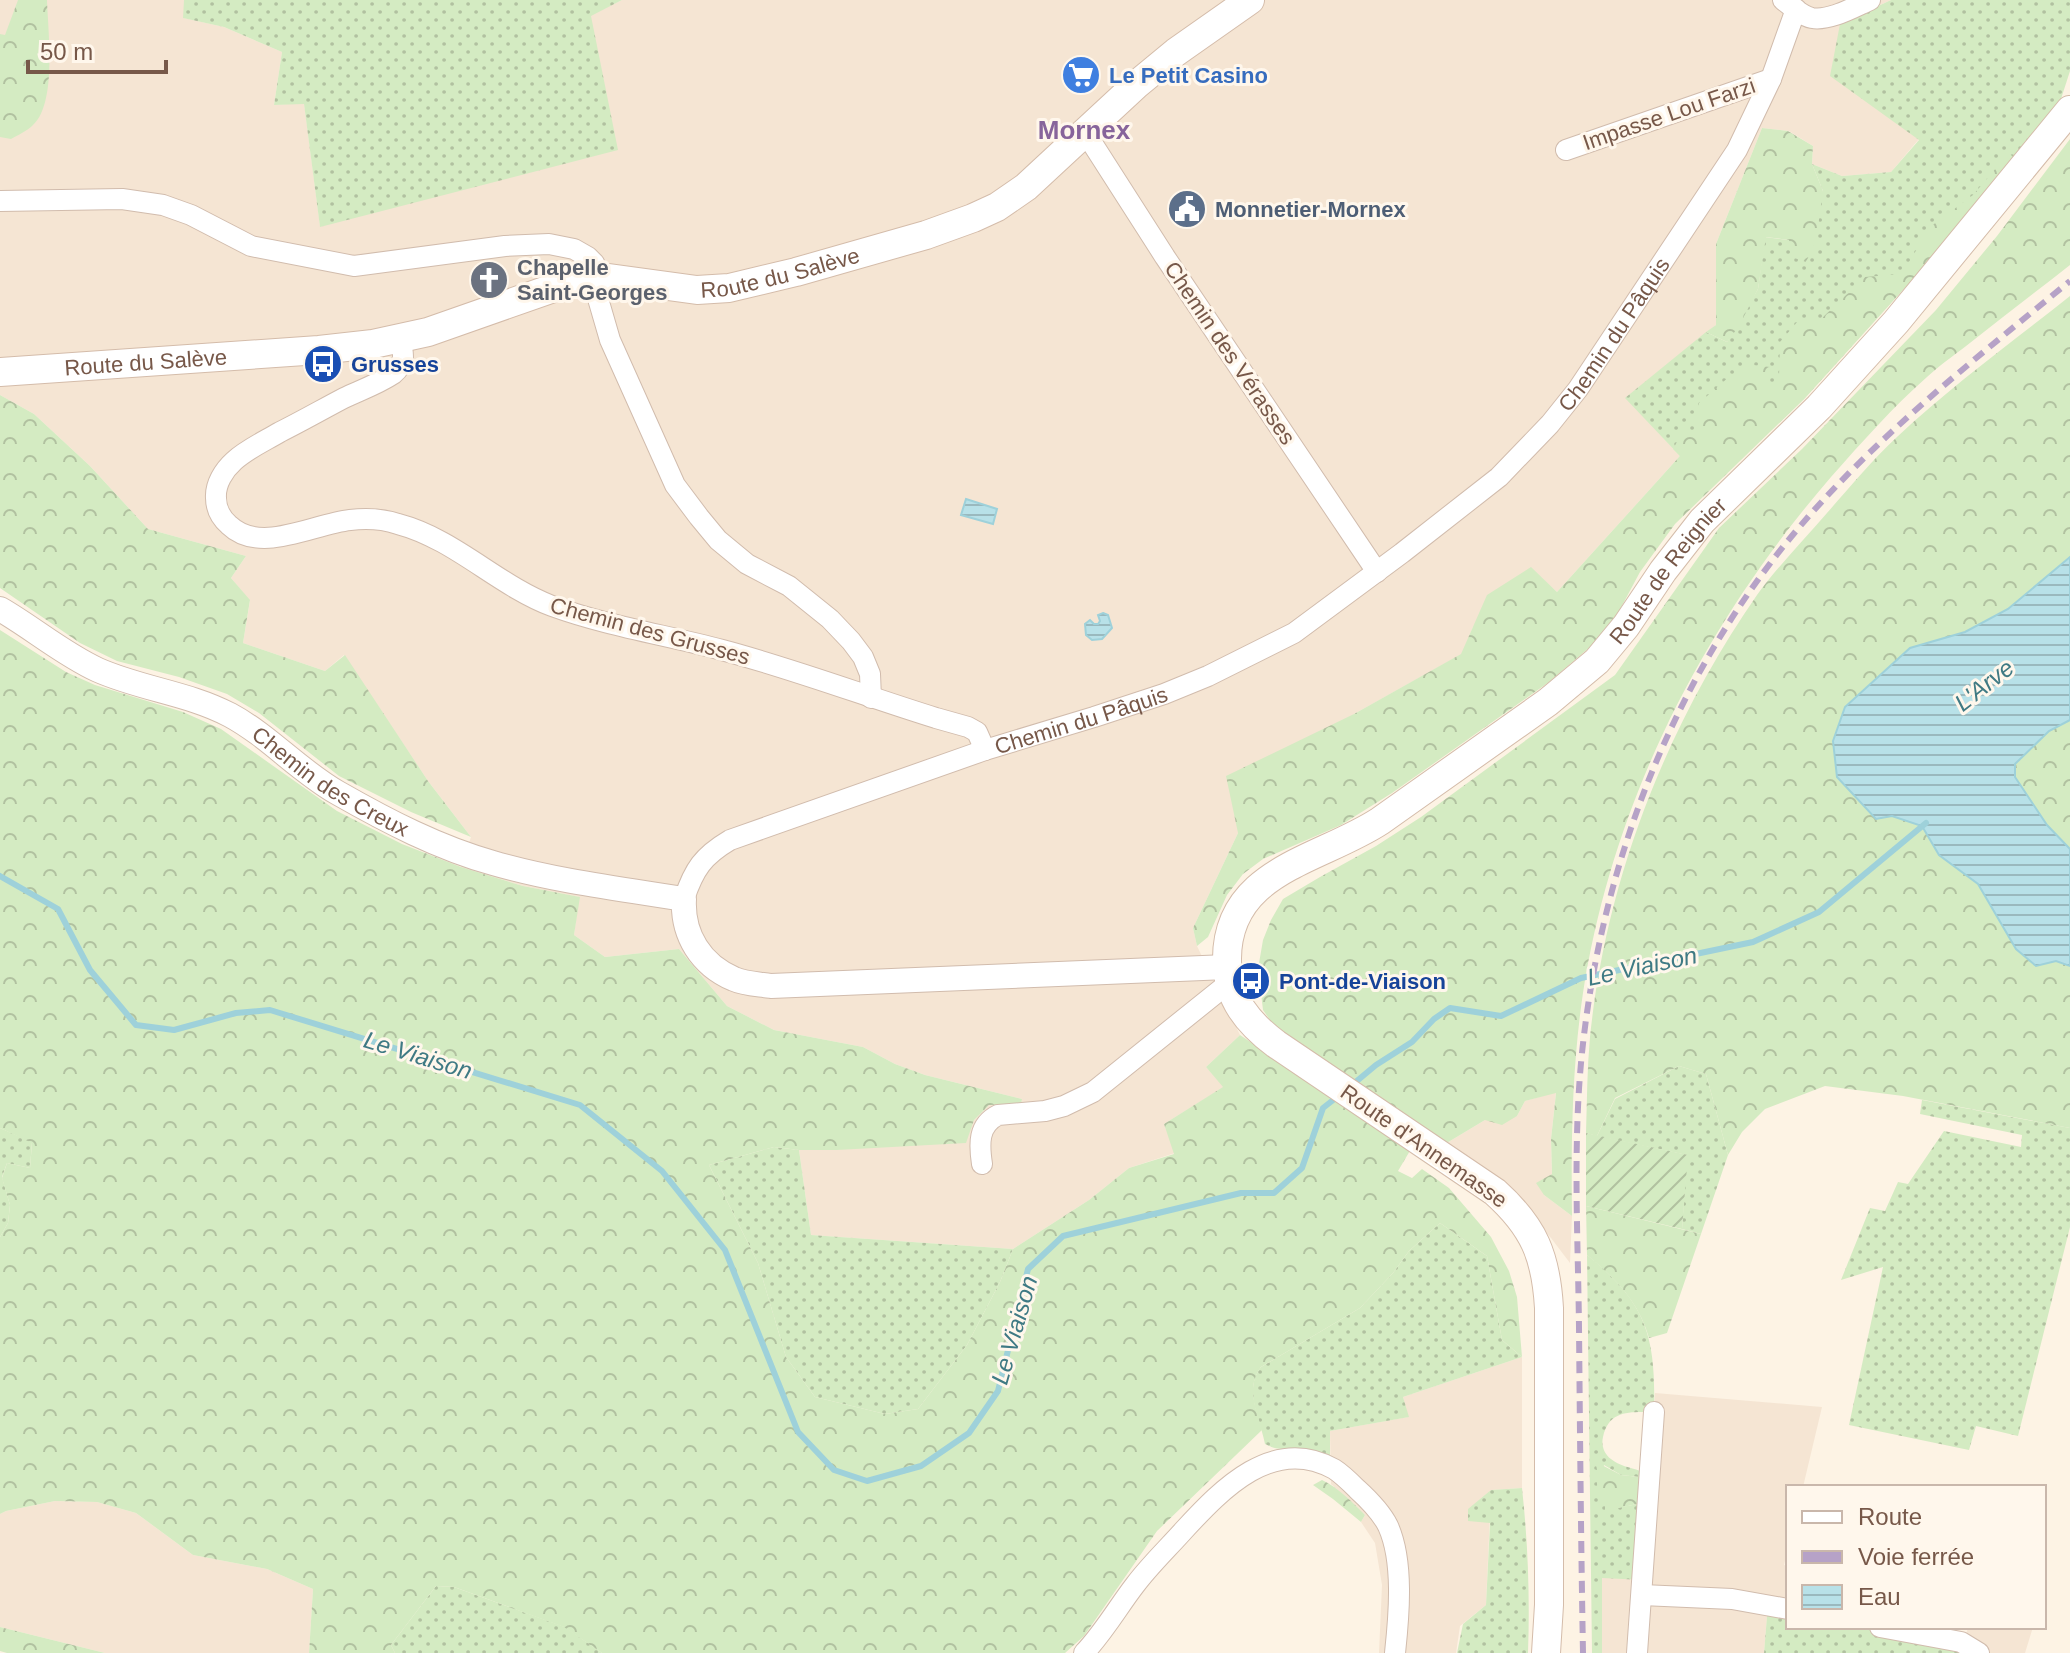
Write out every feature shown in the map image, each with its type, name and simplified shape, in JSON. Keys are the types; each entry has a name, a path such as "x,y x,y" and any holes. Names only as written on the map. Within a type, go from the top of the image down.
{"main road":[{"name":"Route du Salève","path":"0,372 329,349 400,339 562,285 597,278 697,290 729,288 898,243 963,222 1007,201 1136,85 1188,42 1250,0"},
{"name":"Route de Reignier","path":"1229,974 1227,948 1232,925 1245,901 1263,882 1380,821 1548,702 1597,661 1702,521 1819,407 1896,322 2070,110"},
{"name":"Route d'Annemasse","path":"1229,974 1233,996 1255,1026 1276,1044 1482,1182 1513,1208 1533,1237 1544,1264 1549,1308 1549,1605 1546,1653"}],"street":[{"path":"1789,5 1809,18 1823,18 1870,0"},
{"name":"Chemin du Pâquis","path":"684,899 698,865 730,840 985,750 1122,708 1208,676 1294,633 1499,477 1570,399 1722,173 1755,115 1771,79 1789,5"},
{"name":"Impasse Lou Farzi","path":"1566,150 1771,79"},
{"name":"Chemin des Vérasses","path":"1085,132 1165,257 1377,572"},
{"path":"0,201 122,199 163,205 191,215 251,246 354,266 505,246 549,244 574,249 594,263 610,340 675,485 718,540 747,564 789,586 830,619 851,641 863,657 870,674 871,698"},
{"name":"Chemin des Grusses","path":"400,339 405,358 393,374 256,446 234,461 223,474 216,498 219,512 226,522 235,530 258,538 272,538 351,520 370,519 402,525 427,533 508,584 557,608 723,650 968,727 977,732 985,750"},
{"name":"Chemin des Creux","path":"0,609 98,670 186,697 233,717 335,792 397,825 460,852 494,864 539,874 684,899"},
{"path":"684,899 686,928 694,945 706,959 736,980 771,986 1229,974"},
{"path":"982,1164 981,1132 992,1118 1055,1109 1093,1092 1229,974"},
{"path":"1637,1653 1654,1412"},
{"path":"1084,1653 1136,1583 1220,1493 1257,1467 1297,1459 1317,1462 1336,1470 1366,1497 1388,1526 1398,1574 1395,1653"},
{"path":"1642,1595 1732,1599 1786,1609"},
{"path":"1891,1629 1958,1641 1979,1653"}],"shaded area":[{"path":"0,0 184,0 184,18 224,27 282,52 274,105 304,103 320,226 591,15 622,0 1891,0 1840,24 1919,139 1891,172 1842,176 1812,164 1813,146 1789,131 1762,128 1716,244 1716,325 1626,398 1680,456 1557,592 1531,568 1473,627 1462,654 1354,714 1238,833 1193,928 1197,946 1240,1035 1206,1067 1224,1087 1164,1124 1175,1153 1129,1168 1089,1200 1013,1249 811,1235 799,1150 837,1150 974,1120 989,1104 1020,1104 1022,1099 925,1075 863,1047 774,1030 727,1006 679,949 605,957 574,935 579,897 523,886 461,867 471,837 428,781 344,655 325,671 243,643 250,601 231,578 246,556 148,529 90,466 34,414 0,395"},
{"path":"1556,1092 1551,1139 1552,1175 1544,1195 1572,1216 1570,1263 1509,1191 1445,1144 1485,1120 1517,1116 1525,1101"},
{"path":"1522,1357 1522,1488 1491,1490 1486,1605 1460,1626 1456,1653 1379,1653 1382,1585 1375,1543 1361,1522 1365,1515 1331,1484 1330,1431 1408,1417 1403,1397"},
{"path":"1655,1393 1822,1407 1803,1485 1786,1485 1786,1607 1768,1605 1764,1653 1602,1653 1602,1577 1642,1580"},
{"path":"55,1501 97,1502 136,1513 193,1555 267,1569 313,1589 309,1653 105,1653 0,1627 0,1514"},
{"path":"1968,1629 2032,1629 2025,1653 1979,1653 1964,1643"}],"green space":[{"path":"18,0 47,0 49,66 41,115 31,127 11,139 0,137 0,34 5,35"},
{"path":"184,0 622,0 591,16 618,150 320,227 304,104 274,105 282,52 224,27 183,18"},
{"path":"1891,0 2070,0 2070,71 2060,102 1939,250 1779,423 1762,412 1663,476 1680,456 1625,398 1706,332 1727,342 1758,289 1765,237 1789,240 1823,191 1812,164 1842,176 1891,172 1919,140 1830,76 1840,24"},
{"path":"1762,128 1788,131 1813,146 1812,164 1823,191 1816,241 1806,262 1792,257 1789,240 1766,237 1758,289 1727,342 1706,332 1716,325 1716,244"},
{"path":"2070,139 2070,265 1933,372 1831,477 1785,533 1743,592 1671,718 1641,784 1597,921 1576,1049 1572,1216 1544,1195 1536,1183 1552,1174 1551,1139 1556,1093 1525,1101 1517,1116 1502,1125 1485,1120 1445,1144 1277,1030 1263,1010 1258,969 1263,940 1283,899 1421,817 1615,675 1719,528 1802,449 1936,310"},
{"path":"2009,153 2014,158 1939,250 1804,399 1675,524 1640,572 1617,615 1590,647 1549,682 1392,793 1341,825 1263,859 1243,874 1227,895 1208,937 1197,946 1193,928 1238,833 1226,776 1354,714 1461,654 1487,595 1531,567 1557,592 1680,456 1673,449 1682,433 1694,433 1699,403 1730,376 1752,365 1770,367 1764,380 1769,393 1779,377 1780,342 1798,321 1821,319 1865,277 1902,274 1930,227 1973,195"},
{"path":"2070,296 2070,557 2008,609 1965,632 1910,648 1845,707 1833,741 1892,816 1922,825 1939,855 1978,884 2016,949 2036,966 2056,961 2070,966 2070,1128 1903,1096 1825,1086 1765,1109 1742,1132 1728,1155 1706,1074 1679,1066 1615,1098 1597,1136 1586,1133 1589,1049 1598,978 1626,862 1669,750 1725,645 1774,574 1888,446 1960,382"},
{"path":"0,395 34,414 90,466 148,529 246,556 231,578 250,600 243,643 325,671 345,655 428,781 471,837 411,812 339,776 259,713 227,694 179,677 117,661 80,643 0,588"},
{"path":"0,630 66,672 95,685 183,712 221,729 337,811 402,844 523,886 580,897 574,935 605,957 679,949 727,1006 774,1030 863,1047 925,1075 1022,1099 1021,1104 989,1105 974,1120 966,1143 837,1150 774,1147 709,1165 758,1263 786,1357 815,1397 885,1414 918,1409 967,1345 1000,1282 1013,1249 1089,1200 1129,1168 1174,1154 1164,1124 1223,1087 1206,1067 1240,1035 1411,1149 1398,1171 1412,1178 1422,1169 1449,1188 1491,1237 1509,1271 1517,1297 1522,1357 1502,1340 1487,1256 1440,1223 1409,1251 1360,1308 1261,1367 1253,1390 1262,1430 1157,1531 1084,1636 1065,1653 602,1653 564,1627 454,1587 436,1586 391,1645 395,1653 309,1653 313,1589 267,1569 193,1555 136,1513 97,1502 55,1501 0,1514 0,1237 8,1223 10,1205 2,1178 7,1163 30,1168 32,1143 0,1128"},
{"path":"2070,720 2070,849 2047,825 2015,777 2015,764 2049,731"},
{"path":"1679,1066 1706,1074 1728,1155 1701,1234 1682,1229 1687,1155 1597,1136 1615,1099"},
{"path":"1922,1100 2070,1128 2070,1227 2018,1436 1976,1426 1969,1450 1849,1425 1883,1267 1841,1280 1870,1208 1885,1211 1898,1182 1908,1184 1944,1131 2021,1147 2022,1135 1920,1114"},
{"path":"0,1128 32,1142 30,1168 7,1163 2,1177 10,1205 8,1223 0,1237"},
{"path":"1586,1133 1688,1155 1682,1229 1586,1206"},
{"path":"774,1147 799,1150 811,1235 1013,1249 1000,1282 967,1345 918,1409 885,1414 815,1397 786,1357 758,1263 709,1165"},
{"path":"1586,1206 1701,1234 1667,1333 1649,1338 1639,1313 1625,1292 1587,1255"},
{"path":"1440,1223 1487,1256 1502,1340 1522,1357 1403,1397 1409,1417 1330,1431 1330,1457 1310,1450 1265,1444 1253,1395 1253,1385 1261,1367 1360,1308 1409,1251"},
{"path":"1587,1255 1623,1289 1644,1323 1650,1342 1654,1386 1654,1412 1622,1414 1610,1421 1603,1437 1602,1443 1609,1457 1640,1471 1639,1477 1621,1475 1604,1465 1599,1504 1605,1504 1605,1510 1649,1502 1643,1580 1602,1578 1602,1653 1592,1653"},
{"path":"1596,1462 1621,1475 1639,1477 1637,1504 1605,1511 1605,1504 1598,1504"},
{"path":"1322,1480 1340,1491 1365,1515 1361,1522 1313,1485"},
{"path":"1522,1488 1528,1570 1528,1653 1457,1653 1463,1624 1486,1605 1490,1523 1468,1521 1468,1509 1491,1490"},
{"path":"436,1586 454,1587 565,1627 602,1653 395,1653 391,1645"},
{"path":"1768,1604 1786,1608 1786,1629 1888,1629 1979,1653 1764,1653"},
{"path":"0,1627 105,1653 7,1653 0,1651"}],"water":[{"path":"966,499 997,509 993,524 961,515"},
{"name":"L'Arve","path":"2070,557 2070,720 2049,731 2015,764 2015,777 2047,825 2070,849 2070,966 2056,961 2036,966 2016,949 1978,884 1939,855 1922,826 1892,816 1876,819 1837,777 1833,741 1845,707 1910,648 1965,632 2008,609"},
{"path":"1098,615 1108,615 1112,628 1102,639 1092,640 1086,635 1085,624 1090,620 1098,624"}],"waterway":[{"name":"Le Viaison","path":"1352,1085 1412,1042 1434,1019 1450,1008 1501,1016 1581,978 1753,942 1819,912 1926,823"},
{"name":"Le Viaison","path":"0,876 58,909 90,970 136,1025 174,1030 236,1013 270,1010 580,1105 662,1171 725,1250 798,1432 834,1470 867,1481 921,1466 969,1433 998,1391 1028,1269 1063,1236 1241,1193 1274,1193 1302,1168 1323,1108 1337,1097"}],"railway":[{"path":"1583,1653 1577,1195 1581,1063 1590,991 1605,920 1624,850 1648,781 1678,714 1712,650 1752,589 1796,531 1893,431 2070,281"}],"place":[{"name":"Le Petit Casino","path":"1081,75"},
{"name":"Monnetier-Mornex","path":"1187,209"},
{"name":"Chapelle Saint-Georges","path":"489,280"},
{"name":"Grusses","path":"323,364"},
{"name":"Pont-de-Viaison","path":"1251,981"}],"district":[{"name":"Mornex","path":"1084,130"}]}
